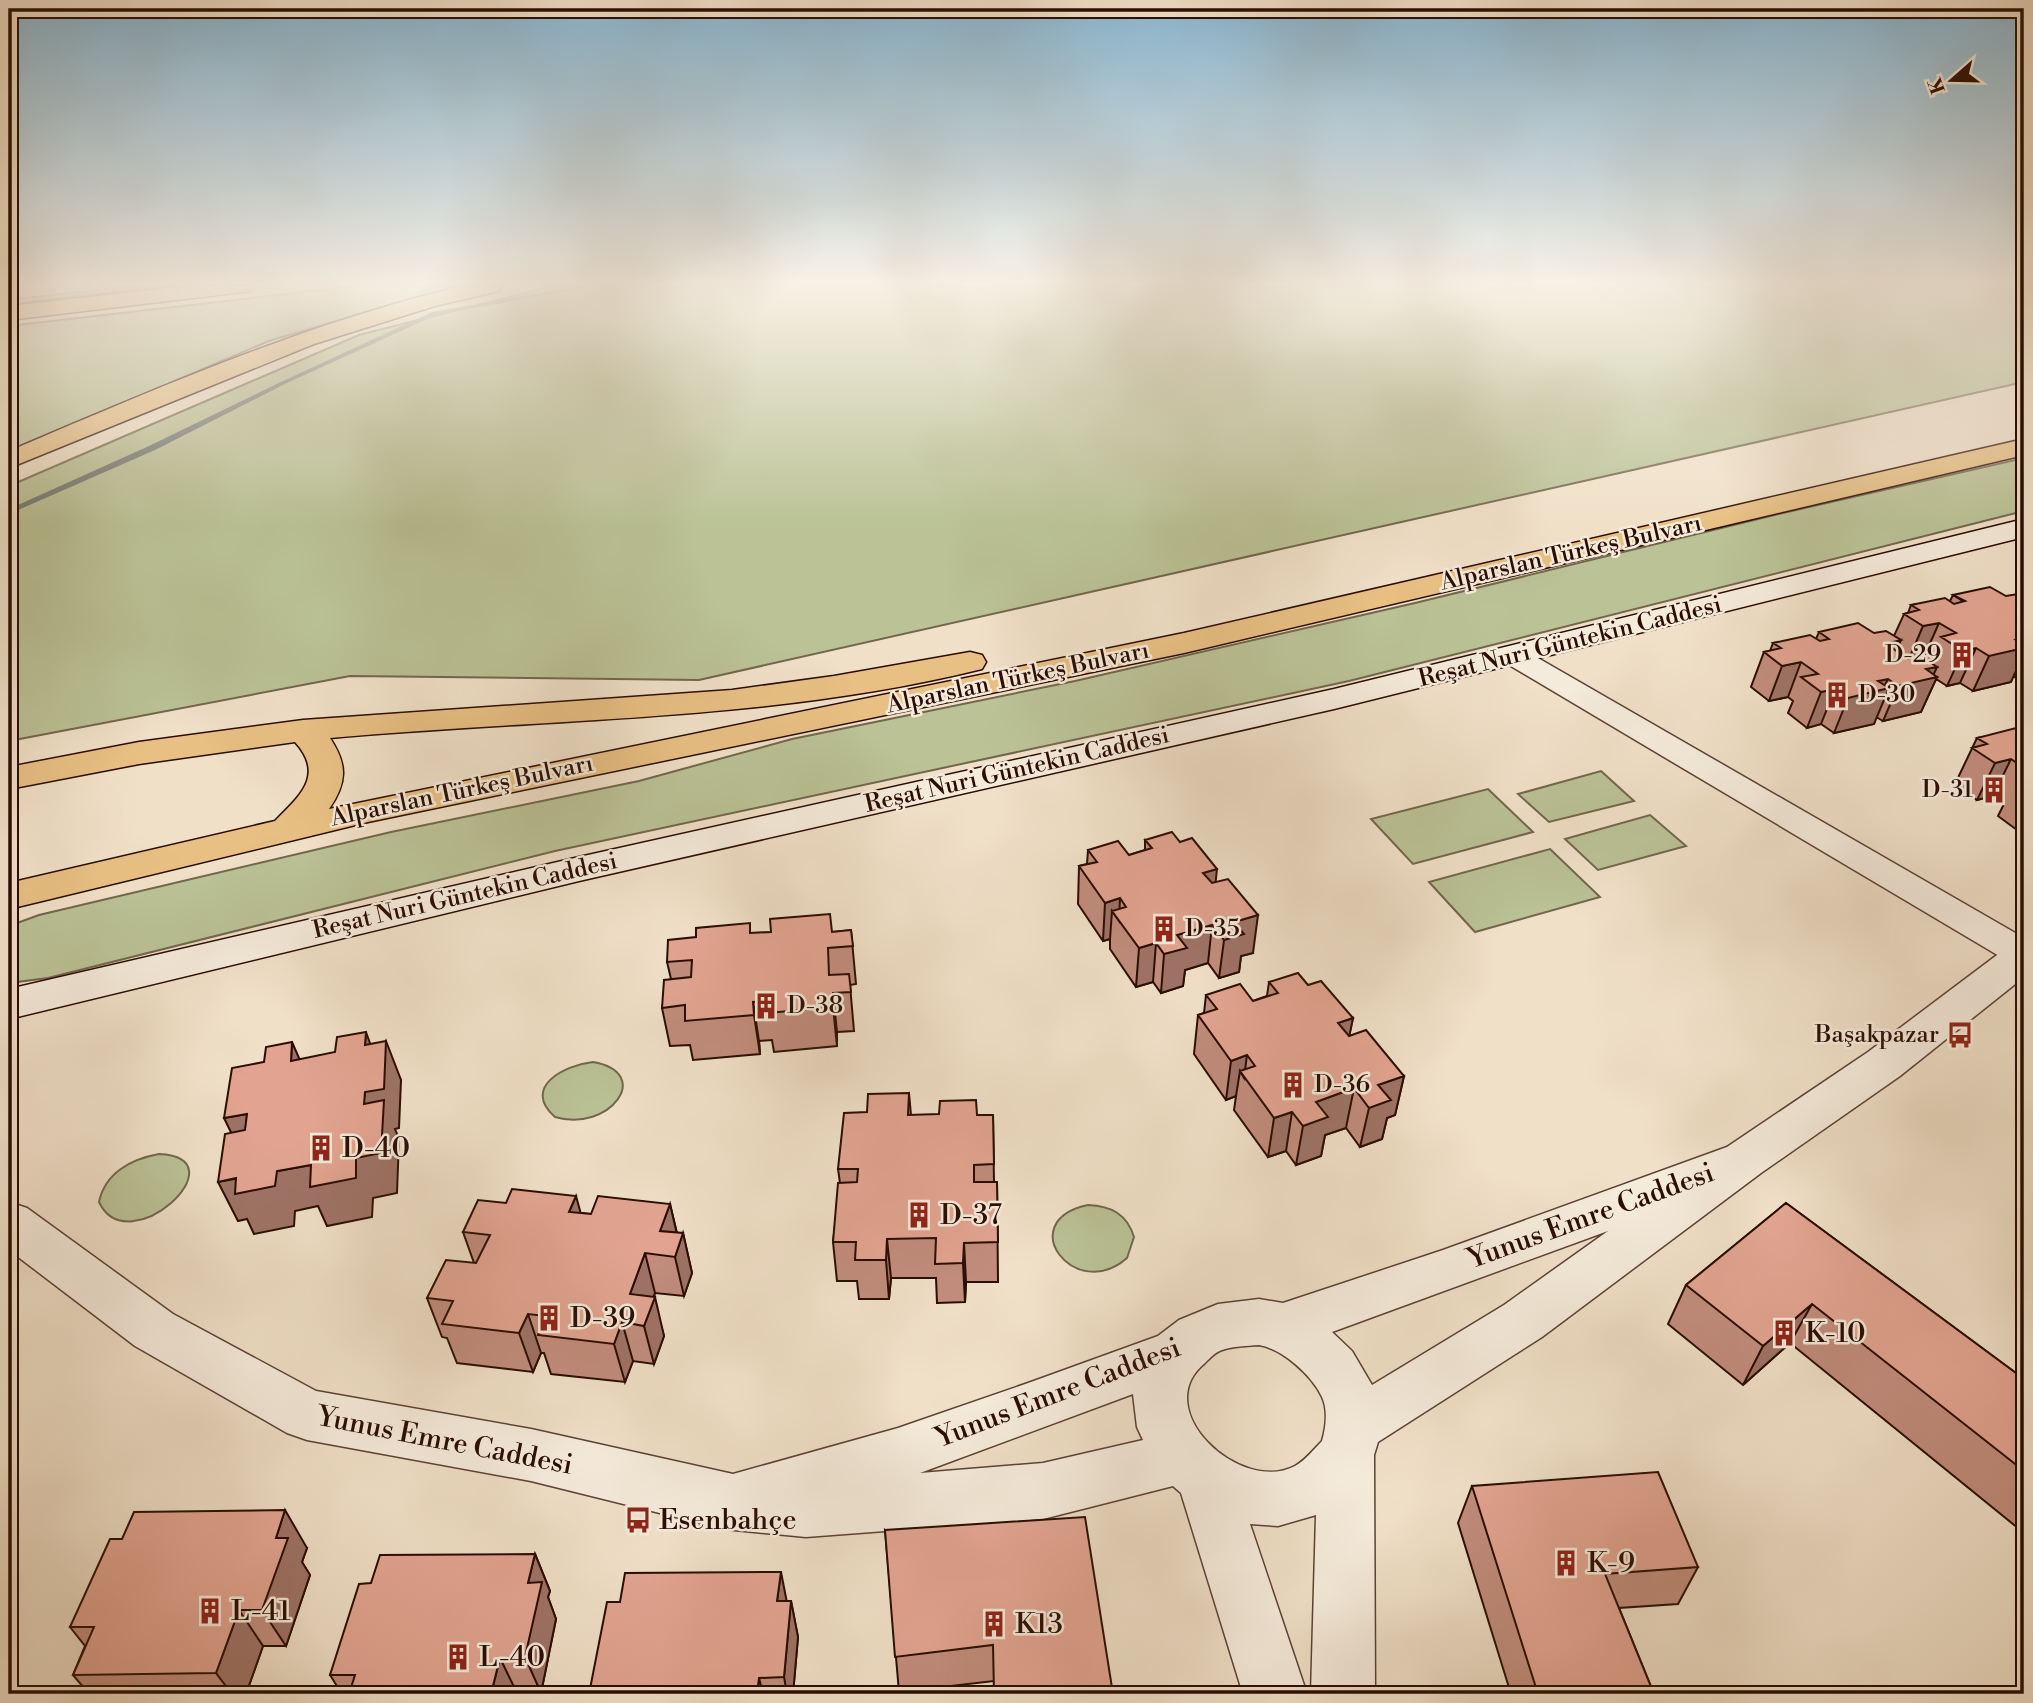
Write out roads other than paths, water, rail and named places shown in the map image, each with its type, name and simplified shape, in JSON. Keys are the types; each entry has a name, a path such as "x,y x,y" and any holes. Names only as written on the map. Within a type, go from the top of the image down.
{"main road":[{"path":"9,460 238,365"},
{"name":"Alparslan Türkeş Bulvarı","path":"9,778 158,750 303,730 476,715 700,703 844,685 926,671 1130,629 2024,426"},
{"name":"Alparslan Türkeş Bulvarı","path":"10,896 289,828 1184,643 2024,447"},
{"path":"289,828 306,814 324,792 327,762 316,741 303,730"}],"street":[{"name":"Reşat Nuri Güntekin Caddesi","path":"9,1004 592,866 1514,656 2024,528"},
{"path":"1514,656 2024,955"},
{"name":"Yunus Emre Caddesi","path":"9,1222 154,1330 307,1415 531,1455 724,1501 806,1509 1043,1491 1193,1468 1233,1493 1267,1498 1300,1493 1327,1479 1350,1441 1523,1321 1744,1160 1884,1064 2024,955"},
{"name":"Yunus Emre Caddesi","path":"724,1501 898,1454 1177,1353 1198,1336 1218,1327 1259,1322 1283,1326 1453,1268 1744,1160"},
{"path":"1283,1326 1313,1347 1336,1370 1349,1397 1343,1694"},
{"path":"1177,1353 1164,1377 1160,1403 1166,1431 1193,1468 1275,1694"}],"waterway":[{"path":"9,512 152,448 321,365"}],"place":[{"name":"D-29","path":"1962,655"},
{"name":"D-30","path":"1837,695"},
{"name":"D-31","path":"1994,790"},
{"name":"D-35","path":"1164,929"},
{"name":"D-38","path":"766,1006"},
{"name":"Başakpazar","path":"1960,1035"},
{"name":"D-36","path":"1293,1085"},
{"name":"D-40","path":"321,1148"},
{"name":"D-37","path":"919,1215"},
{"name":"D-39","path":"549,1318"},
{"name":"K-10","path":"1784,1333"},
{"name":"Esenbahçe","path":"638,1520"},
{"name":"K-9","path":"1566,1563"},
{"name":"L-41","path":"210,1611"},
{"name":"K13","path":"994,1624"},
{"name":"L-40","path":"458,1657"}]}
